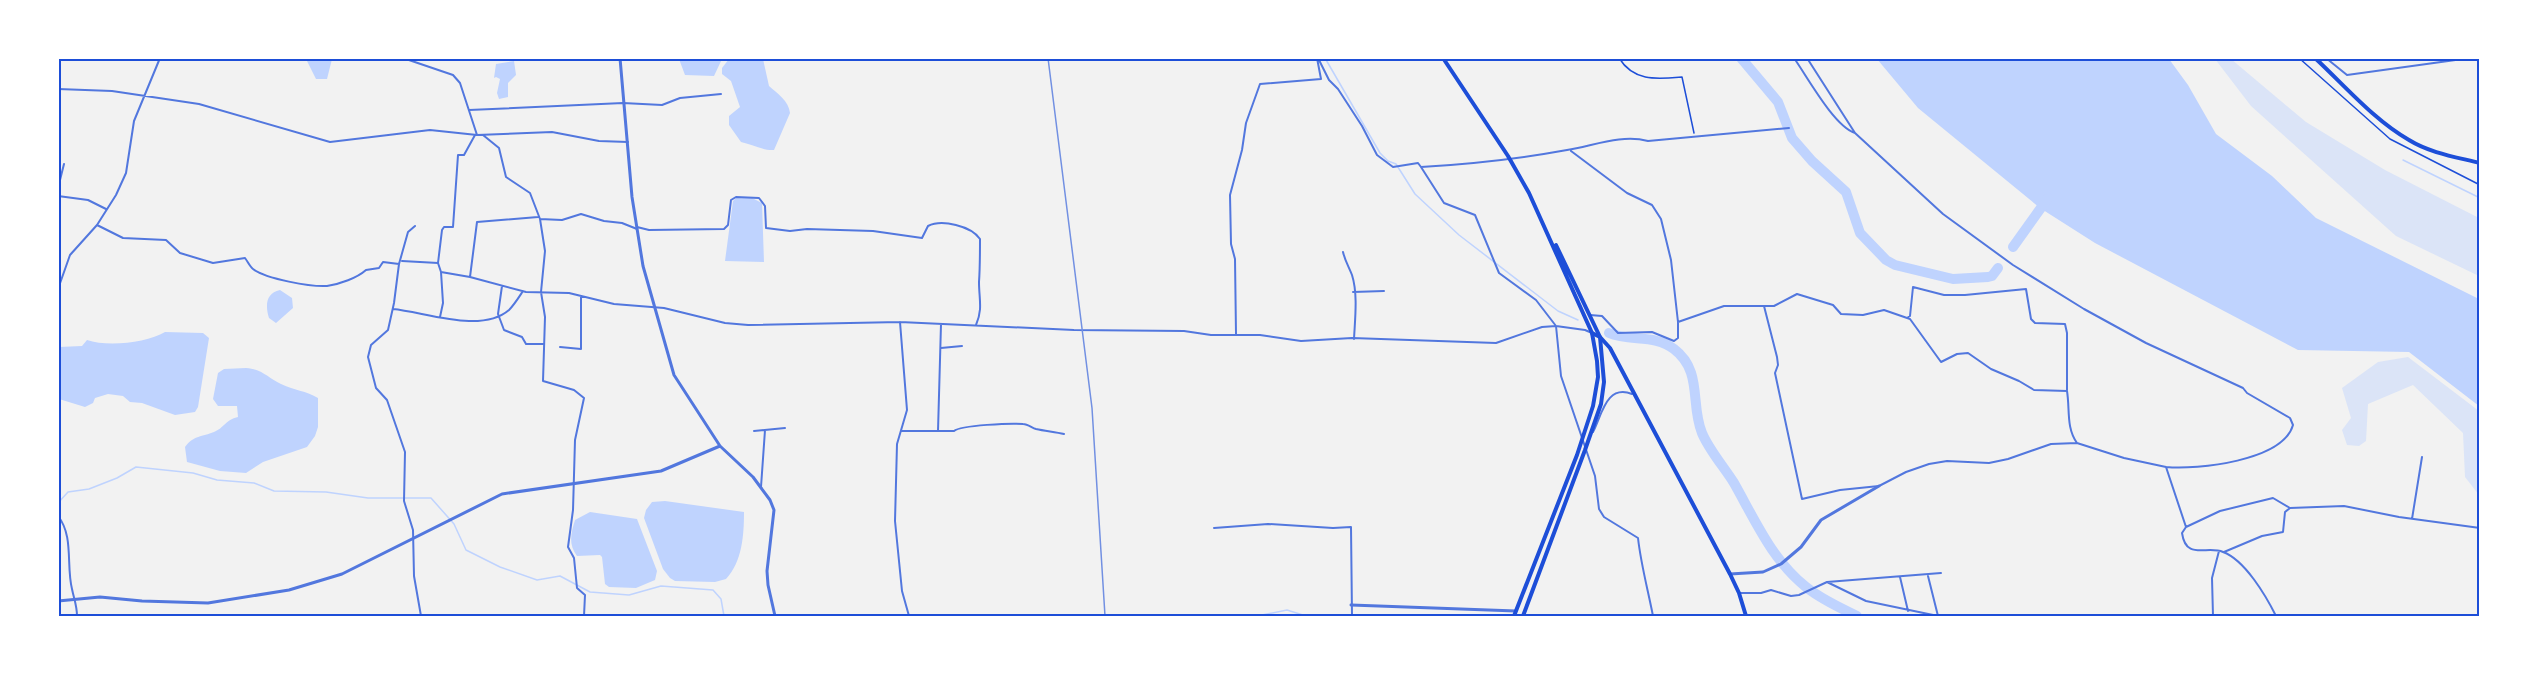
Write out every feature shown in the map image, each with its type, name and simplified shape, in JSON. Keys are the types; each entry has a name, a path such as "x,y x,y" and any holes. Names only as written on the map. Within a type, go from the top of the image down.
{"main road":[{"path":"1443,58 1511,161 1600,337 1610,348 1730,574 1746,616"},
{"path":"2317,60 2384,122 2408,140 2430,150 2480,163"},
{"path":"1514,616 1582,439 1593,406 1598,377 1592,333 1545,226"},
{"path":"1592,333 1600,337"},
{"path":"1523,616 1586,450 1601,404 1604,382 1600,337"}],"street":[{"path":"58,289 70,255 97,225 126,173 134,121 160,58"},
{"path":"403,58 453,75 460,83 476,135 464,154 458,155 453,227 442,230 438,263 441,272 443,303 440,317"},
{"path":"620,58 623,103 643,266 674,375 720,446 761,487 774,510 767,571 775,616"},
{"path":"1318,58 1329,80 1338,89 1362,126 1377,156 1393,167 1418,163 1444,203 1476,215 1499,273 1536,300 1550,315 1556,326 1561,376 1595,476 1599,509 1604,517 1638,538 1641,567 1651,599 1653,616"},
{"path":"1236,334 1235,259 1231,243 1230,195 1242,150 1246,123 1260,84 1321,79 1318,58"},
{"path":"1794,58 1835,119 1847,130 1855,133"},
{"path":"1730,574 1763,572 1781,564 1801,547 1821,520 1906,472 1929,464 1989,463 2051,444 2077,443 2124,458 2166,467 2207,466 2246,458 2287,438 2293,425 2290,418 2247,393 2244,388 2146,343 2084,309 2013,264 1943,214 1855,133 1807,58"},
{"path":"2317,60 2325,58 2347,75 2470,58"},
{"path":"58,89 144,95 200,104 330,142 430,130 476,135 552,132 598,141 628,142"},
{"path":"469,110 623,103 662,105 680,98 721,94"},
{"path":"1421,167 1467,165 1570,150 1593,143 1789,128"},
{"path":"482,135 499,148 506,177 530,193 539,218 545,251 539,292 545,317 543,381 574,390 584,398 575,440 568,547 574,558 577,585 585,595 584,616"},
{"path":"1570,150 1627,192 1652,205 1661,219 1671,260 1678,338 1672,340 1652,332 1618,333 1602,316 1590,315"},
{"path":"58,188 64,164"},
{"path":"58,196 88,200 106,209"},
{"path":"470,277 475,231 479,220 496,222 539,218 562,219 581,214 649,230 711,230 726,228 731,200 736,197 759,198 765,206 766,228 790,231 842,229 854,232 895,232 922,238 928,226 933,223 944,223 976,233 980,239 982,303 976,325"},
{"path":"97,225 123,238 166,240 180,253 213,263 245,258 251,268 258,272 302,283 327,286 360,276 366,270 379,268 383,262 438,263"},
{"path":"415,226 408,232 399,262 393,309 387,332 371,345 368,357 376,388 387,400 401,435 406,458 404,499 413,539 414,576 421,616"},
{"path":"1343,252 1352,276 1356,309 1354,339"},
{"path":"441,272 523,291 569,293 614,304 656,306 725,323 748,325 900,322 1074,330 1184,331 1301,341 1354,339 1496,343 1542,327 1556,326 1592,333"},
{"path":"502,286 499,315 505,332 522,337 526,344 544,344"},
{"path":"1907,318 1910,316 1913,287 1944,295 2026,289 2031,319 2035,323 2065,324 2071,433 2077,443"},
{"path":"393,309 462,321 499,315 509,310 523,291"},
{"path":"1353,292 1384,291"},
{"path":"1678,322 1724,306 1774,306 1797,294 1833,305 1841,314 1863,315 1884,310 1907,318 1917,327 1925,342 1941,362 1962,352 1968,353 1991,369 2034,390 2067,391"},
{"path":"560,347 582,349 581,296"},
{"path":"1764,305 1777,357 1778,365 1775,373 1802,499 1840,490 1879,486"},
{"path":"900,322 907,410 897,444 895,521 902,591 909,616"},
{"path":"938,430 942,324"},
{"path":"941,348 962,346"},
{"path":"1589,439 1611,396 1620,392 1635,394"},
{"path":"901,431 954,431 958,428 983,424 1024,424 1035,429 1064,434"},
{"path":"754,430 785,428"},
{"path":"761,487 765,430"},
{"path":"58,601 100,597 208,603 272,594 342,574 502,494 662,471 720,446"},
{"path":"2412,519 2422,458"},
{"path":"2166,467 2186,527"},
{"path":"2276,616 2245,568 2224,552 2196,551 2190,548 2183,540 2182,532 2186,527 2220,511 2273,498 2290,508 2344,506 2412,519 2480,528"},
{"path":"2224,552 2262,536 2283,532 2285,512 2290,508"},
{"path":"58,516 66,531 77,616"},
{"path":"1214,528 1268,524 1333,528 1351,526 1352,616"},
{"path":"2213,616 2212,578 2219,551"},
{"path":"1739,593 1761,593 1771,590 1791,596 1827,582 1941,573"},
{"path":"1827,582 1866,601 1938,616 1927,574"},
{"path":"1900,577 1908,611"},
{"path":"1351,605 1516,611"}],"path":[{"path":"1619,58 1629,72 1656,79 1682,77 1694,137"}],"shaded area":[{"path":"2215,59 2231,59 2306,122 2385,170 2479,218 2479,276 2396,236 2251,106"},
{"path":"2408,357 2479,411 2479,495 2465,477 2463,433 2413,385 2368,404 2366,441 2359,446 2347,445 2342,430 2351,418 2342,388 2378,362"}],"water":[{"path":"306,59 332,59 327,79 316,79"},
{"path":"679,59 722,59 714,76 685,75"},
{"path":"729,59 763,59 769,86 782,98 789,109 790,113 774,150 741,142 729,125 729,116 740,107 731,81 722,74 722,68"},
{"path":"1877,59 2169,59 2188,85 2216,134 2272,176 2316,218 2479,299 2479,406 2409,352 2298,350 2095,243 2040,208 1918,108"},
{"path":"514,61 516,75 508,83 508,97 499,99 497,93 500,79 494,78 496,64"},
{"path":"736,198 752,198 762,203 764,262 725,261 733,201"},
{"path":"280,290 292,298 293,308 276,323 269,318 267,304 269,297"},
{"path":"165,332 203,333 209,338 198,407 195,412 175,415 142,403 130,402 123,396 108,394 95,398 93,403 85,407 59,399 59,347 82,346 87,340 105,343 138,341"},
{"path":"224,369 256,370 281,384 318,398 318,427 315,436 307,447 263,462 246,473 220,471 187,462 185,447 188,443 195,438 210,434 238,417 237,406 218,406 213,399 218,373"},
{"path":"665,501 744,512 743,539 739,557 726,579 715,582 675,581 670,578 663,569 644,518 652,502"},
{"path":"590,512 637,519 657,571 655,580 636,588 609,587 605,584 600,555 577,556 571,543 575,520"}],"waterway":[{"path":"1325,58 1380,153 1388,161 1396,164 1415,194 1459,235 1558,311 1578,320"},
{"path":"1741,58 1778,102 1792,138 1812,161 1846,192 1860,233 1886,260 1895,265 1953,279 1988,277 1992,276 1998,268"},
{"path":"2403,160 2480,198"},
{"path":"2013,247 2048,198"},
{"path":"1609,333 1659,341 1667,344 1683,358 1692,378 1702,433 1774,552 1783,565 1806,587 1857,616"},
{"path":"58,503 68,492 89,489 117,478 136,467 193,473 217,480 254,483 274,491 326,492 368,498 431,498 454,524 466,550 500,567 537,580 560,576 590,592 629,595 661,586 713,590 721,599 724,616"},
{"path":"1257,616 1287,610 1306,616"}],"railway":[{"path":"1048,58 1092,408 1105,616"}]}
